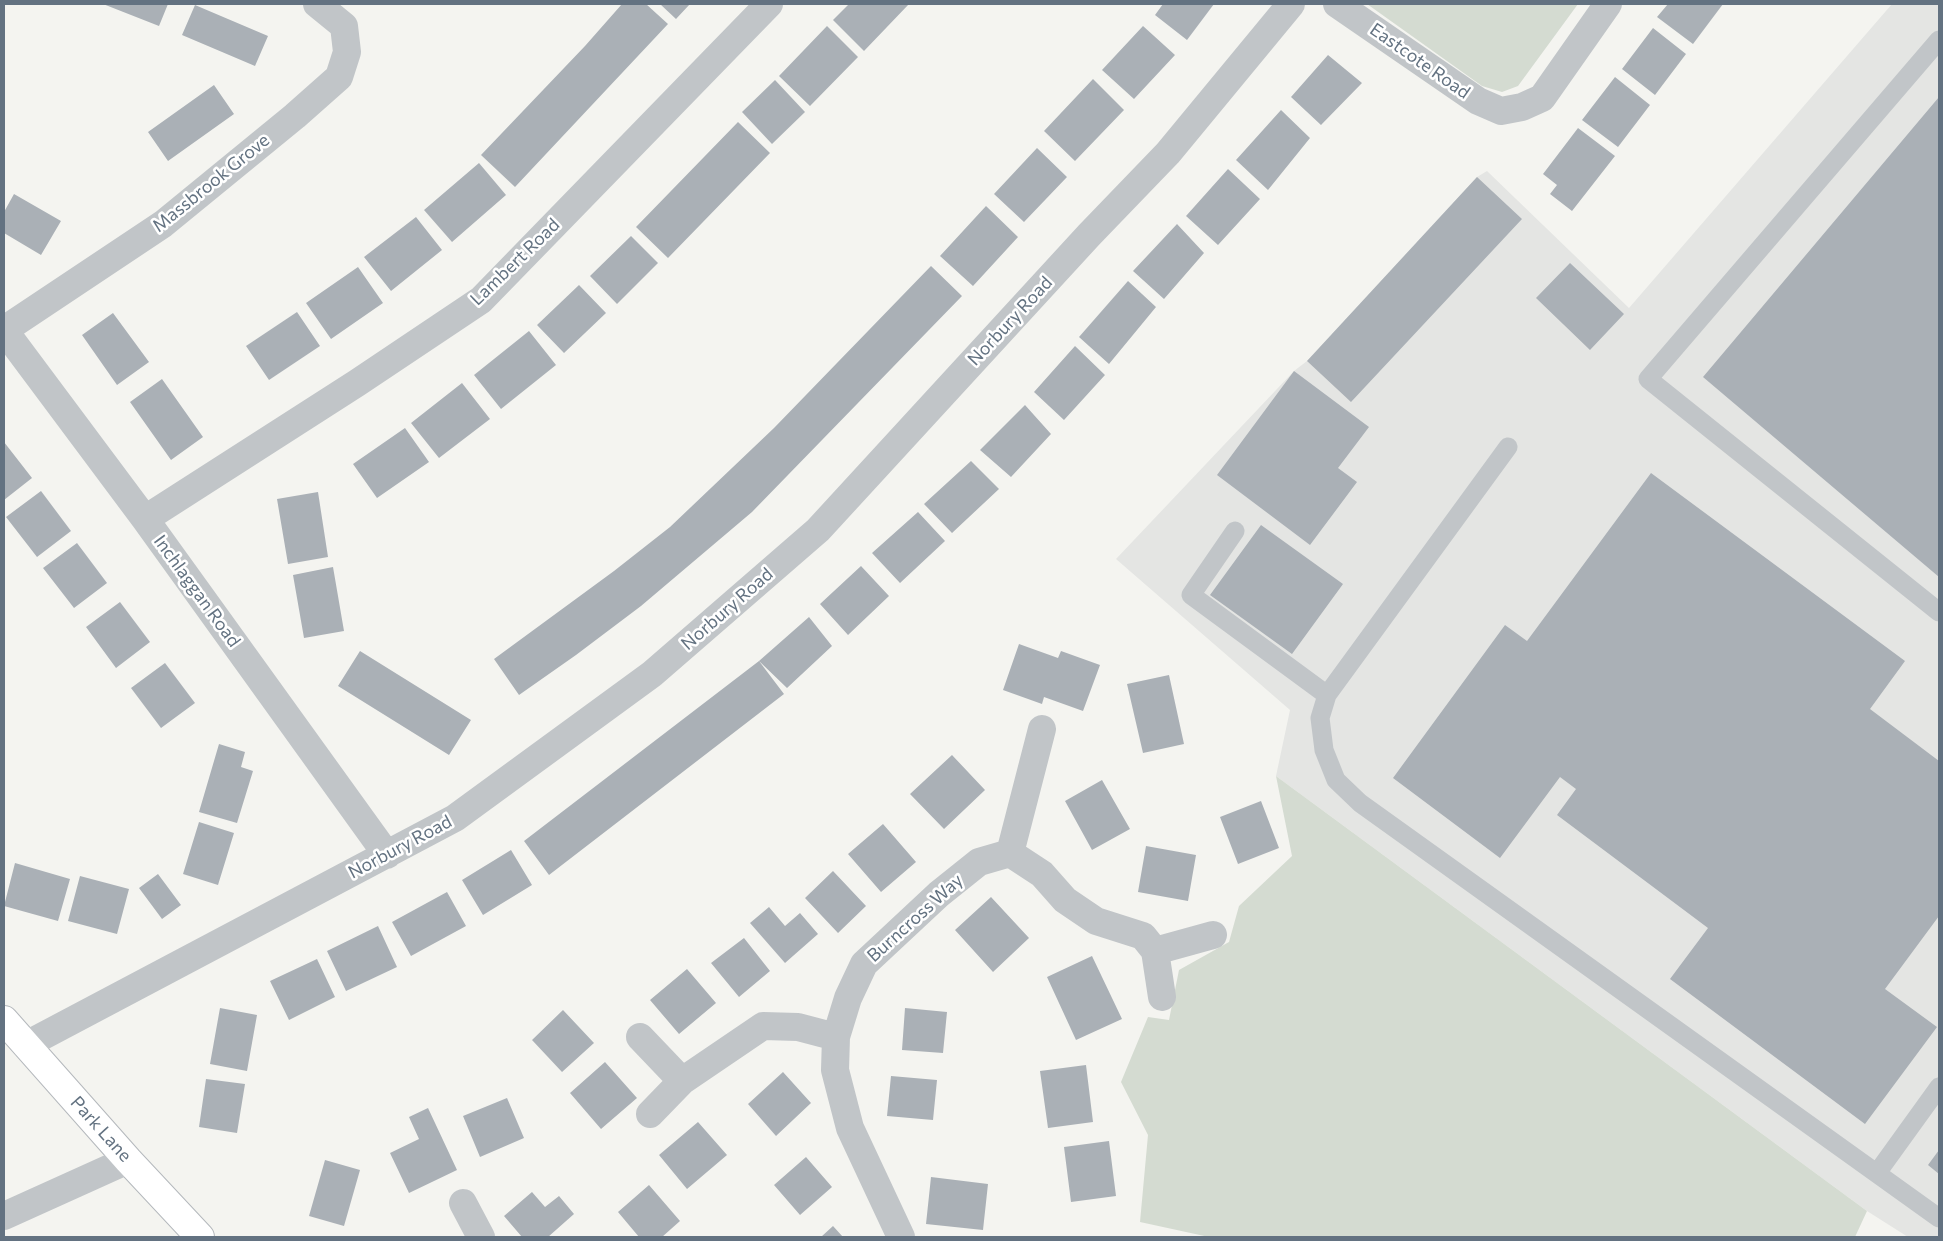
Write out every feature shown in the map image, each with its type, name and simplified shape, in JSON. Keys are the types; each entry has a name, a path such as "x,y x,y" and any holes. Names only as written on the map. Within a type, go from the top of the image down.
{"street":[{"name":"Massbrook Grove","path":"4,330 163,224 295,116 339,77 347,52 344,26 316,4"},
{"name":"Lambert Road","path":"144,519 357,383 480,300 769,4"},
{"name":"Norbury Road","path":"26,1045 455,818 652,674 818,530 1168,152 1291,4"},
{"name":"Eastcote Road","path":"1337,4 1478,101 1501,111 1522,107 1542,98 1608,4"},
{"name":"Inchlaggan Road","path":"4,330 388,855"},
{"path":"1042,729 1010,853 1042,874 1065,900 1096,921 1143,936 1156,951 1162,997"},
{"name":"Burncross Way","path":"900,1237 850,1128 835,1070 836,1037 848,998 864,964 939,894 979,862 1010,853"},
{"path":"1156,951 1213,935"},
{"name":"Park Lane","path":"4,1020 128,1160 200,1237"},
{"path":"650,1114 682,1081 763,1026 798,1027 836,1037"},
{"path":"640,1037 682,1081"},
{"path":"4,1216 128,1160"},
{"path":"463,1202 481,1237"}],"lane":[{"path":"1939,40 1648,379 1939,612"},
{"path":"1508,447 1327,695 1320,718 1324,750 1336,780 1360,803 1939,1218"},
{"path":"1235,531 1191,595 1327,695"},
{"path":"1877,1173 1939,1087"}],"shaded area":[{"path":"1367,4 1578,4 1518,86 1502,92 1482,86"},
{"path":"1892,4 1939,4 1939,1237 1908,1237 1867,1211 1276,776 1290,710 1116,559 1294,371 1307,361 1477,177 1487,171 1629,308"},
{"path":"1276,776 1867,1211 1855,1237 1209,1237 1140,1222 1148,1135 1121,1082 1148,1017 1169,1020 1179,970 1229,942 1239,906 1292,856"}],"building":[{"path":"103,4 168,4 159,26"},
{"path":"622,4 646,4 668,24 515,187 481,155 585,46"},
{"path":"660,4 690,4 676,19"},
{"path":"849,4 909,4 864,51 833,20"},
{"path":"1163,4 1214,4 1187,40 1155,15"},
{"path":"1668,4 1723,4 1693,44 1657,17"},
{"path":"195,5 268,36 255,66 182,35"},
{"path":"827,26 858,57 810,106 779,76"},
{"path":"1143,26 1175,55 1134,99 1102,70"},
{"path":"1653,28 1686,54 1655,95 1622,69"},
{"path":"1328,55 1362,83 1321,125 1291,97"},
{"path":"1615,77 1650,105 1618,147 1582,120"},
{"path":"1093,79 1124,110 1075,161 1044,131"},
{"path":"775,80 805,112 772,144 742,112"},
{"path":"214,85 234,114 168,161 148,132"},
{"path":"1939,97 1939,577 1703,377"},
{"path":"1281,110 1310,138 1268,190 1236,160"},
{"path":"738,122 770,153 668,258 636,227"},
{"path":"1578,128 1615,156 1572,211 1550,194 1557,185 1543,174"},
{"path":"1037,148 1067,177 1024,222 994,194"},
{"path":"479,163 506,195 452,242 424,210"},
{"path":"1228,169 1260,199 1218,245 1186,216"},
{"path":"1477,177 1522,219 1351,402 1307,361"},
{"path":"14,194 61,221 41,255 4,233 4,212"},
{"path":"986,206 1018,237 973,286 940,256"},
{"path":"416,217 442,250 391,291 364,257"},
{"path":"1177,224 1204,253 1164,299 1133,271"},
{"path":"631,236 658,263 617,304 590,276"},
{"path":"1570,263 1624,314 1590,350 1536,298"},
{"path":"931,266 962,296 752,512 641,606 519,695 494,659 614,571 670,527 774,428"},
{"path":"358,267 383,303 331,339 306,303"},
{"path":"1128,281 1156,307 1109,364 1079,337"},
{"path":"579,285 606,313 564,353 537,325"},
{"path":"297,312 320,346 269,380 246,346"},
{"path":"113,313 149,362 117,385 82,335"},
{"path":"529,331 556,365 501,409 474,375"},
{"path":"1075,346 1105,375 1064,420 1034,392"},
{"path":"1294,371 1369,427 1338,468 1357,482 1310,545 1217,475"},
{"path":"162,379 203,437 171,460 130,402"},
{"path":"462,383 490,419 439,458 411,423"},
{"path":"1025,405 1051,434 1011,477 980,450"},
{"path":"405,428 429,462 377,498 353,464"},
{"path":"4,442 32,478 4,500"},
{"path":"971,461 999,489 952,533 924,504"},
{"path":"1651,473 1905,661 1870,709 1939,761 1939,916 1885,989 1937,1027 1865,1124 1670,979 1708,928 1557,815 1576,789 1560,777 1500,858 1393,778 1505,625 1527,641"},
{"path":"41,491 71,531 37,557 6,517"},
{"path":"318,492 328,557 288,564 277,499"},
{"path":"918,512 945,541 900,583 872,553"},
{"path":"1261,525 1343,584 1292,654 1210,595"},
{"path":"77,543 107,583 74,608 43,568"},
{"path":"861,566 889,596 848,635 820,604"},
{"path":"333,567 344,631 304,638 293,575"},
{"path":"120,602 150,642 116,668 86,627"},
{"path":"809,617 832,646 787,688 759,661"},
{"path":"1019,644 1058,658 1061,651 1100,665 1083,711 1044,697 1042,704 1003,690"},
{"path":"360,651 471,720 449,755 338,686"},
{"path":"759,661 784,694 549,875 524,841"},
{"path":"165,663 195,703 161,728 131,688"},
{"path":"1169,675 1184,744 1143,753 1127,684"},
{"path":"219,744 245,752 241,767 253,771 237,823 199,812"},
{"path":"952,755 985,790 944,829 910,794"},
{"path":"1102,780 1130,829 1092,850 1065,801"},
{"path":"1261,801 1279,848 1238,864 1220,817"},
{"path":"199,822 234,833 218,885 183,874"},
{"path":"883,824 916,862 881,892 848,854"},
{"path":"1146,846 1196,855 1188,901 1138,892"},
{"path":"511,850 532,885 483,915 462,880"},
{"path":"15,863 70,879 58,921 4,906"},
{"path":"833,871 866,906 838,933 805,898"},
{"path":"158,874 181,905 162,919 139,888"},
{"path":"80,876 129,889 117,934 68,921"},
{"path":"447,892 466,926 411,956 392,922"},
{"path":"991,897 1029,938 993,972 955,930"},
{"path":"769,907 785,926 800,913 818,934 785,963 750,923"},
{"path":"378,926 397,967 346,991 327,951"},
{"path":"744,938 770,971 739,997 711,963"},
{"path":"1092,956 1122,1019 1076,1040 1047,977"},
{"path":"317,959 335,997 289,1020 270,981"},
{"path":"687,969 716,1003 679,1034 650,1000"},
{"path":"220,1008 257,1015 247,1071 210,1064"},
{"path":"905,1008 947,1012 943,1053 902,1050"},
{"path":"563,1010 594,1043 562,1072 532,1040"},
{"path":"605,1062 637,1098 601,1129 570,1093"},
{"path":"1086,1065 1093,1122 1048,1128 1040,1071"},
{"path":"783,1072 811,1103 776,1136 748,1104"},
{"path":"891,1076 937,1080 933,1120 887,1116"},
{"path":"206,1079 245,1084 237,1133 199,1127"},
{"path":"507,1098 524,1138 480,1157 463,1116"},
{"path":"428,1108 457,1170 409,1193 390,1153 419,1139 409,1117"},
{"path":"698,1122 727,1155 687,1189 659,1155"},
{"path":"1109,1141 1116,1196 1071,1202 1064,1147"},
{"path":"1939,1150 1939,1174 1928,1165"},
{"path":"806,1157 832,1187 800,1215 774,1185"},
{"path":"325,1160 360,1170 344,1226 309,1216"},
{"path":"931,1177 988,1184 983,1230 926,1224"},
{"path":"649,1185 680,1221 662,1237 639,1237 618,1212"},
{"path":"532,1192 545,1207 559,1196 574,1214 548,1237 522,1237 504,1216"},
{"path":"833,1226 843,1237 821,1237"}]}
